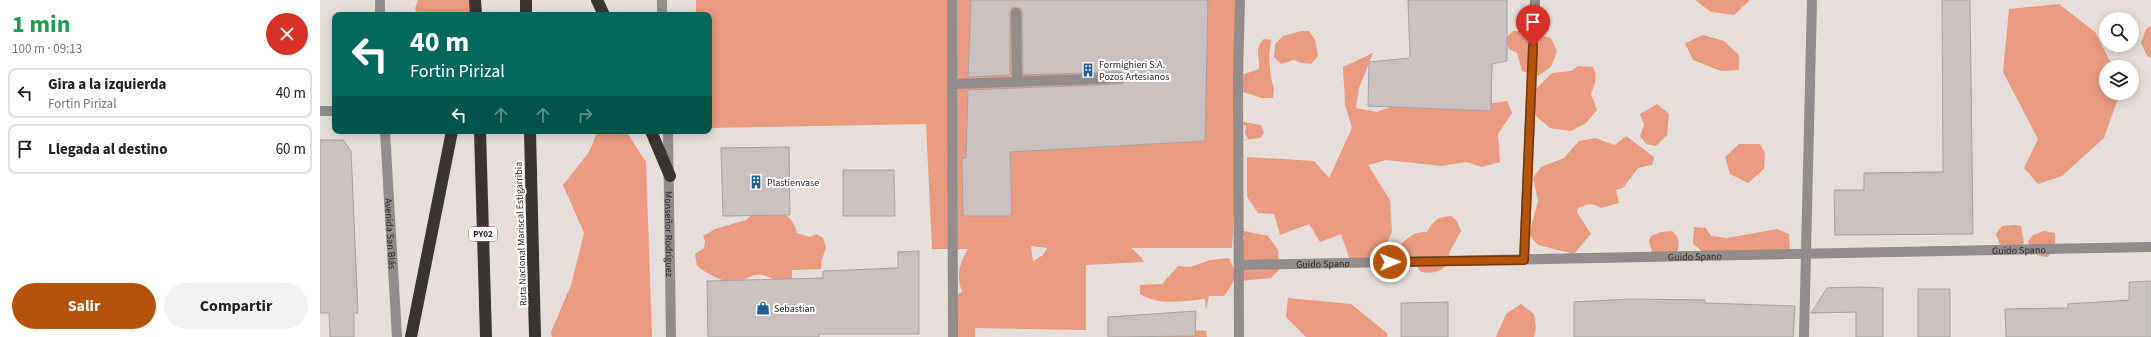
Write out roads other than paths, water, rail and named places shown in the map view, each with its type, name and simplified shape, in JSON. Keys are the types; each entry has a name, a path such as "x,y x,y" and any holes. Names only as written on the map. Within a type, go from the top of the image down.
{"highway":[{"path":"474,12 476,0"},
{"path":"526,0 526,12"},
{"path":"597,0 603,12"},
{"path":"411,337 451,134"},
{"name":"PY02","path":"480,134 486,337"},
{"name":"Ruta Nacional Mariscal Estigarribia","path":"530,134 535,337"},
{"path":"652,134 670,176"}],"street":[{"path":"380,0 380,12"},
{"path":"662,0 662,12"},
{"path":"952,0 953,337"},
{"path":"1239,337 1238,76 1240,0"},
{"path":"1524,260 1535,0"},
{"path":"1804,337 1812,0"},
{"path":"1016,13 1017,81"},
{"path":"952,84 1119,78"},
{"path":"320,110 332,111"},
{"name":"Avenida San Blás","path":"384,134 397,337"},
{"name":"Monseñor Rodríguez","path":"668,134 670,176 671,337"},
{"name":"Guido Spano","path":"1239,265 2151,247"}],"place":[{"name":"Formighieri S.A. Pozos Artesianos","path":"1088,70"},
{"name":"Plastienvase","path":"756,182"},
{"name":"Sebastian","path":"763,308"}]}
